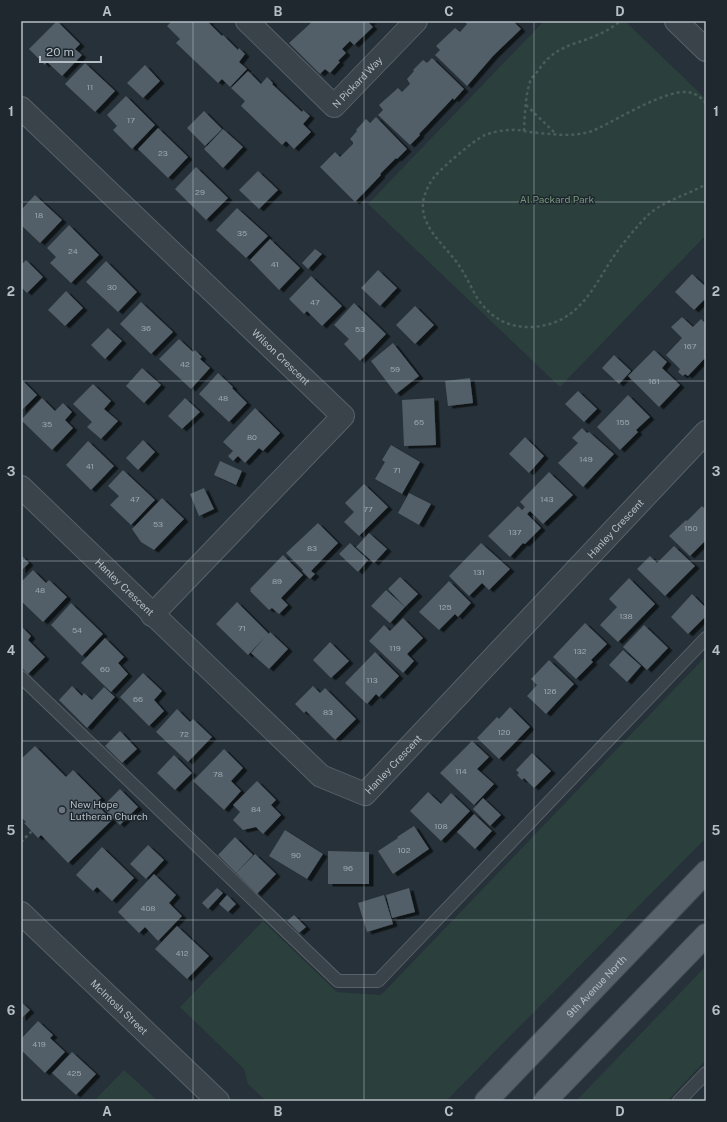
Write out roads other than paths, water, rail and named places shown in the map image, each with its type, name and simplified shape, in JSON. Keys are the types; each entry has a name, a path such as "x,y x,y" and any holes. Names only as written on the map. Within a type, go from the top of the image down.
{"main road":[{"name":"9th Avenue North","path":"486,1101 706,872"},
{"path":"545,1101 706,935"}],"street":[{"name":"N Pickard Way","path":"246,21 334,106 416,21"},
{"path":"676,21 706,50"},
{"name":"Wilson Crescent","path":"21,108 343,416 152,615"},
{"name":"Hanley Crescent","path":"21,487 152,615 322,776 364,794 706,432"},
{"name":"McIntosh Street","path":"21,913 218,1101"}],"lane":[{"path":"21,677 338,981 378,981 706,638"},
{"path":"679,1101 706,1073"}],"place":[{"name":"New Hope Lutheran Church","path":"62,810"}],"park label":[{"name":"Al Packard Park","path":"557,199"}]}
